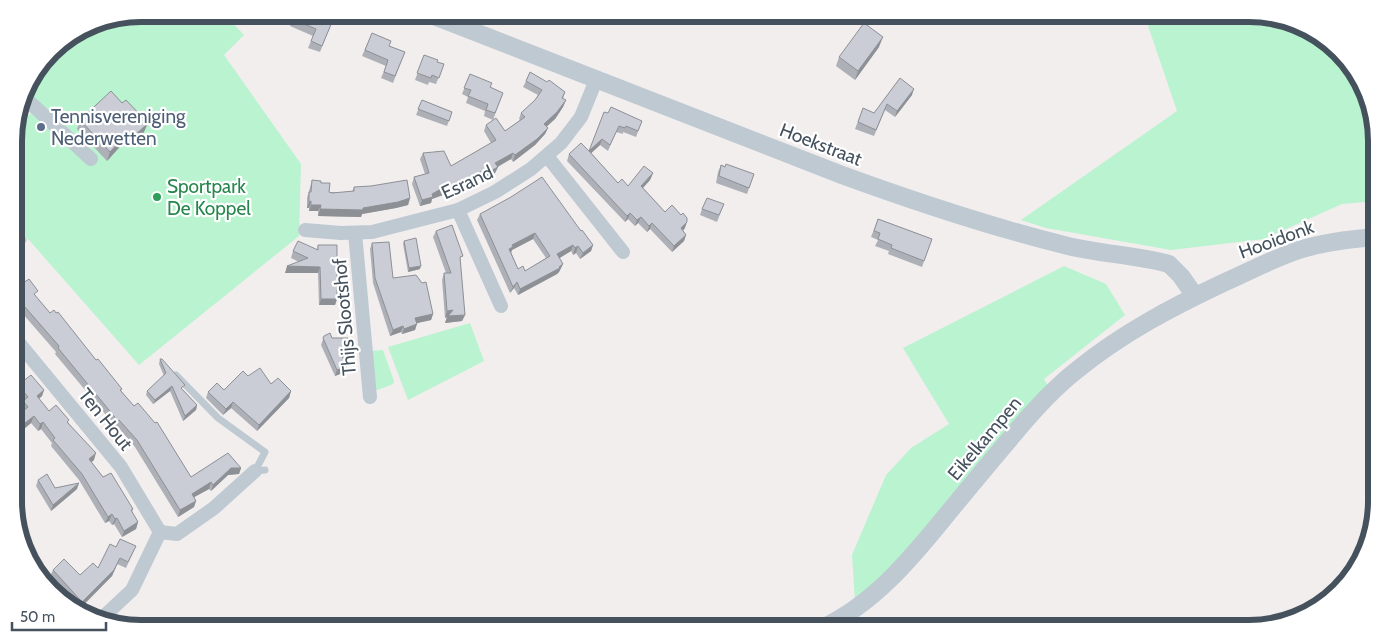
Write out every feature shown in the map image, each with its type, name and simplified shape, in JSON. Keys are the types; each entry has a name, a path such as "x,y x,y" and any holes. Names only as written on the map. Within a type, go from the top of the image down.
{"street":[{"name":"Hoekstraat","path":"450,22 842,176 906,198 1015,232 1070,246 1169,264 1181,276 1195,296"},
{"name":"Esrand","path":"305,230 341,233 372,232 458,210 507,184 547,156 567,136 581,117 596,80"},
{"path":"30,102 91,160"},
{"path":"547,156 623,252"},
{"path":"458,210 501,306"},
{"name":"Thijs Slootshof","path":"356,233 370,397"},
{"name":"Hooidonk","path":"1195,296 1268,262 1299,250 1343,240 1368,238"},
{"name":"Eikelkampen","path":"838,619 860,605 897,574 1027,419 1075,371 1118,340 1195,296"},
{"name":"Ten Hout","path":"22,347 121,467 160,532"},
{"path":"107,614 132,590 160,532 177,534 214,508 260,470"}],"lane":[{"path":"176,375 218,418 265,452 260,470"}],"green space":[{"name":"Sportpark De Koppel","path":"142,22 232,22 244,35 224,55 301,164 299,236 139,365 29,240 23,236 24,126 26,118 40,104 32,97 47,69 63,52 82,38 96,32 119,25"},
{"path":"1147,22 1249,22 1280,27 1309,38 1334,57 1353,82 1359,96 1367,126 1368,202 1342,204 1264,239 1171,250 1046,228 1021,220 1177,111"},
{"path":"1064,266 1106,284 1125,315 1044,379 1049,388 896,566 855,601 852,555 886,475 911,448 949,424 903,348"},
{"path":"470,323 484,361 408,400 388,347"},
{"path":"383,350 394,381 393,384 378,390 372,387 371,351"}],"building":[{"path":"299,22 332,22 322,46 311,41 316,29"},
{"path":"864,23 883,37 858,71 839,57"},
{"path":"372,33 391,41 389,46 405,52 395,76 384,72 388,60 365,50"},
{"path":"424,55 444,64 439,78 432,75 431,78 417,73"},
{"path":"530,72 547,82 549,80 565,92 562,98 566,100 544,124 548,128 537,139 515,155 513,153 495,163 498,167 485,174 483,171 474,175 465,181 466,184 453,190 451,186 441,189 432,194 433,197 422,200 414,177 429,173 423,153 444,151 451,166 496,140 486,125 496,118 505,131 525,117 521,113 535,100 542,90 526,81"},
{"path":"470,74 492,83 490,87 503,93 495,113 486,110 488,104 468,96 471,90 464,88"},
{"path":"900,78 914,89 897,111 887,104 876,130 858,122 863,108 874,113"},
{"path":"111,91 122,103 126,100 148,123 133,137 128,132 110,152 80,120"},
{"path":"422,100 452,112 449,121 418,109"},
{"path":"611,107 642,121 638,131 626,126 625,128 619,126 610,145 602,139 589,151 604,112 608,113"},
{"path":"581,143 618,183 622,179 628,186 644,166 653,173 641,186 665,212 672,205 681,215 683,213 687,218 687,222 681,228 686,235 674,246 652,223 649,226 641,217 637,220 630,213 627,216 569,154"},
{"path":"726,164 754,174 749,188 719,176 721,165 725,167"},
{"path":"542,177 593,245 583,253 578,246 575,248 573,245 557,254 563,264 560,268 520,289 517,282 513,287 480,214","holes":["535,233 550,256 525,271 523,266 518,269 509,249 513,247 512,245"]},
{"path":"312,180 330,183 329,192 332,193 354,191 354,187 407,180 410,198 363,208 363,210 320,209 321,205 311,205 311,201 309,202"},
{"path":"707,198 724,204 719,215 702,209"},
{"path":"878,219 932,239 924,261 891,248 892,245 878,239 880,233 874,231"},
{"path":"452,225 463,256 460,257 465,315 448,316 453,310 447,311 444,273 451,273 436,231"},
{"path":"416,238 421,266 409,268 404,241"},
{"path":"298,241 318,250 318,245 337,245 337,299 321,299 320,267 287,266 308,258 293,251"},
{"path":"389,242 393,278 416,275 422,283 426,282 433,314 415,318 417,324 404,329 403,326 393,330 375,278 372,243"},
{"path":"29,279 38,291 34,294 50,313 54,310 56,313 58,312 96,360 98,359 134,406 138,403 155,423 157,422 191,477 228,453 241,468 231,468 213,485 211,482 192,494 196,501 180,510 137,440 118,421 58,348 59,346 23,304 23,283"},
{"path":"330,333 332,338 348,338 349,357 342,356 347,366 337,370 323,338"},
{"path":"160,359 185,385 181,388 197,405 185,416 172,386 155,400 147,391 166,373"},
{"path":"260,368 271,384 278,378 291,391 259,425 233,402 226,409 208,392 217,383 224,390 243,371 248,376"},
{"path":"31,375 44,390 37,396 49,411 56,405 69,420 67,422 96,453 89,459 103,477 111,473 133,509 131,510 138,522 124,531 117,518 115,519 112,514 108,517 82,474 53,440 55,438 43,422 40,424 34,416 22,425 22,412 28,407 23,401 28,397 22,390 22,382"},
{"path":"47,474 55,488 79,483 53,505 38,480"},
{"path":"120,539 136,546 128,562 120,558 114,570 82,602 53,570 64,559 80,575 93,563 98,568 110,544 116,547"}],"place":[{"name":"Tennisvereniging Nederwetten","path":"41,127"},
{"name":"Sportpark De Koppel","path":"157,197"}]}
